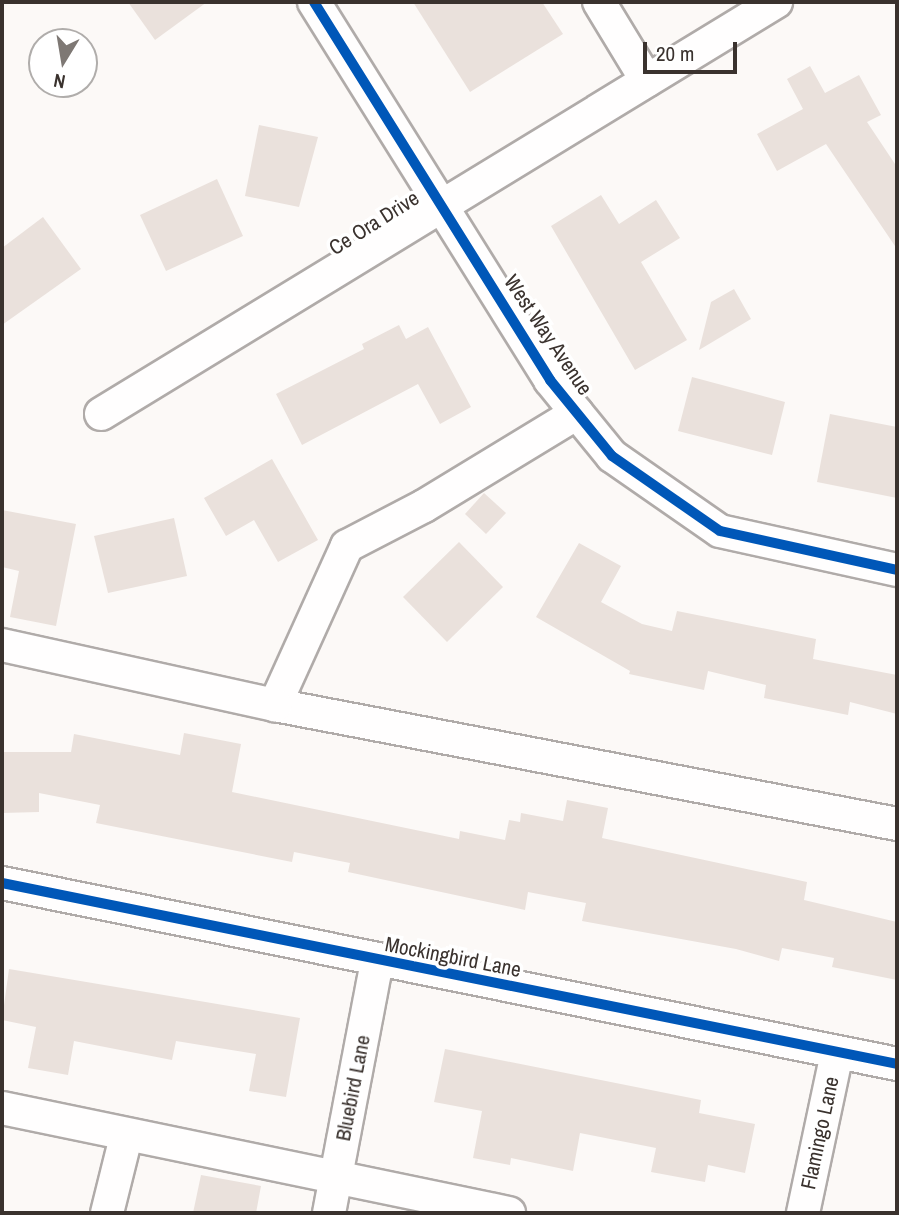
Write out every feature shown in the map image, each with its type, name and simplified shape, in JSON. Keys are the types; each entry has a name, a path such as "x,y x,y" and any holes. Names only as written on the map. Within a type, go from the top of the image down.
{"street":[{"name":"West Way Avenue","path":"314,2 550,380 612,456 720,531 897,570"},
{"path":"599,2 647,81"},
{"name":"Ce Ora Drive","path":"101,414 440,204 776,2"},
{"path":"275,705 347,546 424,506 577,413"},
{"path":"2,645 275,705 897,824"},
{"name":"Mockingbird Lane","path":"2,883 377,962 897,1064"},
{"name":"Bluebird Lane","path":"329,1213 377,962"},
{"name":"Flamingo Lane","path":"803,1213 836,1053"},
{"path":"2,1108 126,1137 509,1213"},
{"path":"107,1213 126,1137"}],"building":[{"path":"128,2 207,2 155,40"},
{"path":"413,2 542,2 563,34 470,92"},
{"path":"810,66 825,93 859,75 881,115 867,122 897,167 897,249 826,144 777,171 757,134 803,109 787,79"},
{"path":"259,125 318,137 299,207 245,196"},
{"path":"217,179 243,236 166,271 140,215"},
{"path":"601,195 619,224 656,200 680,238 641,262 687,340 635,370 551,226"},
{"path":"43,217 81,269 2,325 2,248"},
{"path":"734,289 751,319 699,350 711,302"},
{"path":"399,325 406,339 428,327 471,407 440,424 418,384 302,445 276,394 364,349 362,344"},
{"path":"692,377 785,402 772,455 678,431"},
{"path":"830,414 897,427 897,498 817,482"},
{"path":"272,459 318,540 278,562 254,520 226,536 204,498"},
{"path":"484,493 506,513 486,534 465,514"},
{"path":"2,510 76,524 56,626 10,617 19,571 2,567"},
{"path":"174,518 187,576 108,593 94,536"},
{"path":"459,542 503,587 447,642 403,597"},
{"path":"579,543 621,566 601,602 642,624 672,631 677,611 816,639 813,659 897,675 897,714 850,702 848,715 764,698 766,685 708,671 704,690 629,674 630,671 536,617"},
{"path":"184,733 241,744 232,792 459,839 460,831 505,840 509,820 520,822 521,813 563,821 567,800 608,808 602,838 807,882 804,900 897,922 897,980 832,967 834,958 782,948 779,961 736,949 582,921 586,903 528,892 525,910 348,872 350,863 294,852 292,862 96,823 100,805 39,793 39,812 2,813 2,752 71,752 74,734 180,755"},
{"path":"9,969 300,1018 286,1097 249,1091 256,1054 176,1041 172,1060 74,1041 68,1075 28,1068 36,1027 2,1020"},
{"path":"445,1049 701,1100 699,1113 755,1124 745,1173 708,1165 705,1182 651,1172 656,1148 580,1133 573,1171 511,1158 510,1165 473,1158 482,1111 434,1102"},
{"path":"201,1175 261,1186 256,1213 193,1213"}],"cycle path":[{"path":"314,2 550,380 612,456 720,531 897,570"},
{"path":"2,883 897,1064"}]}
